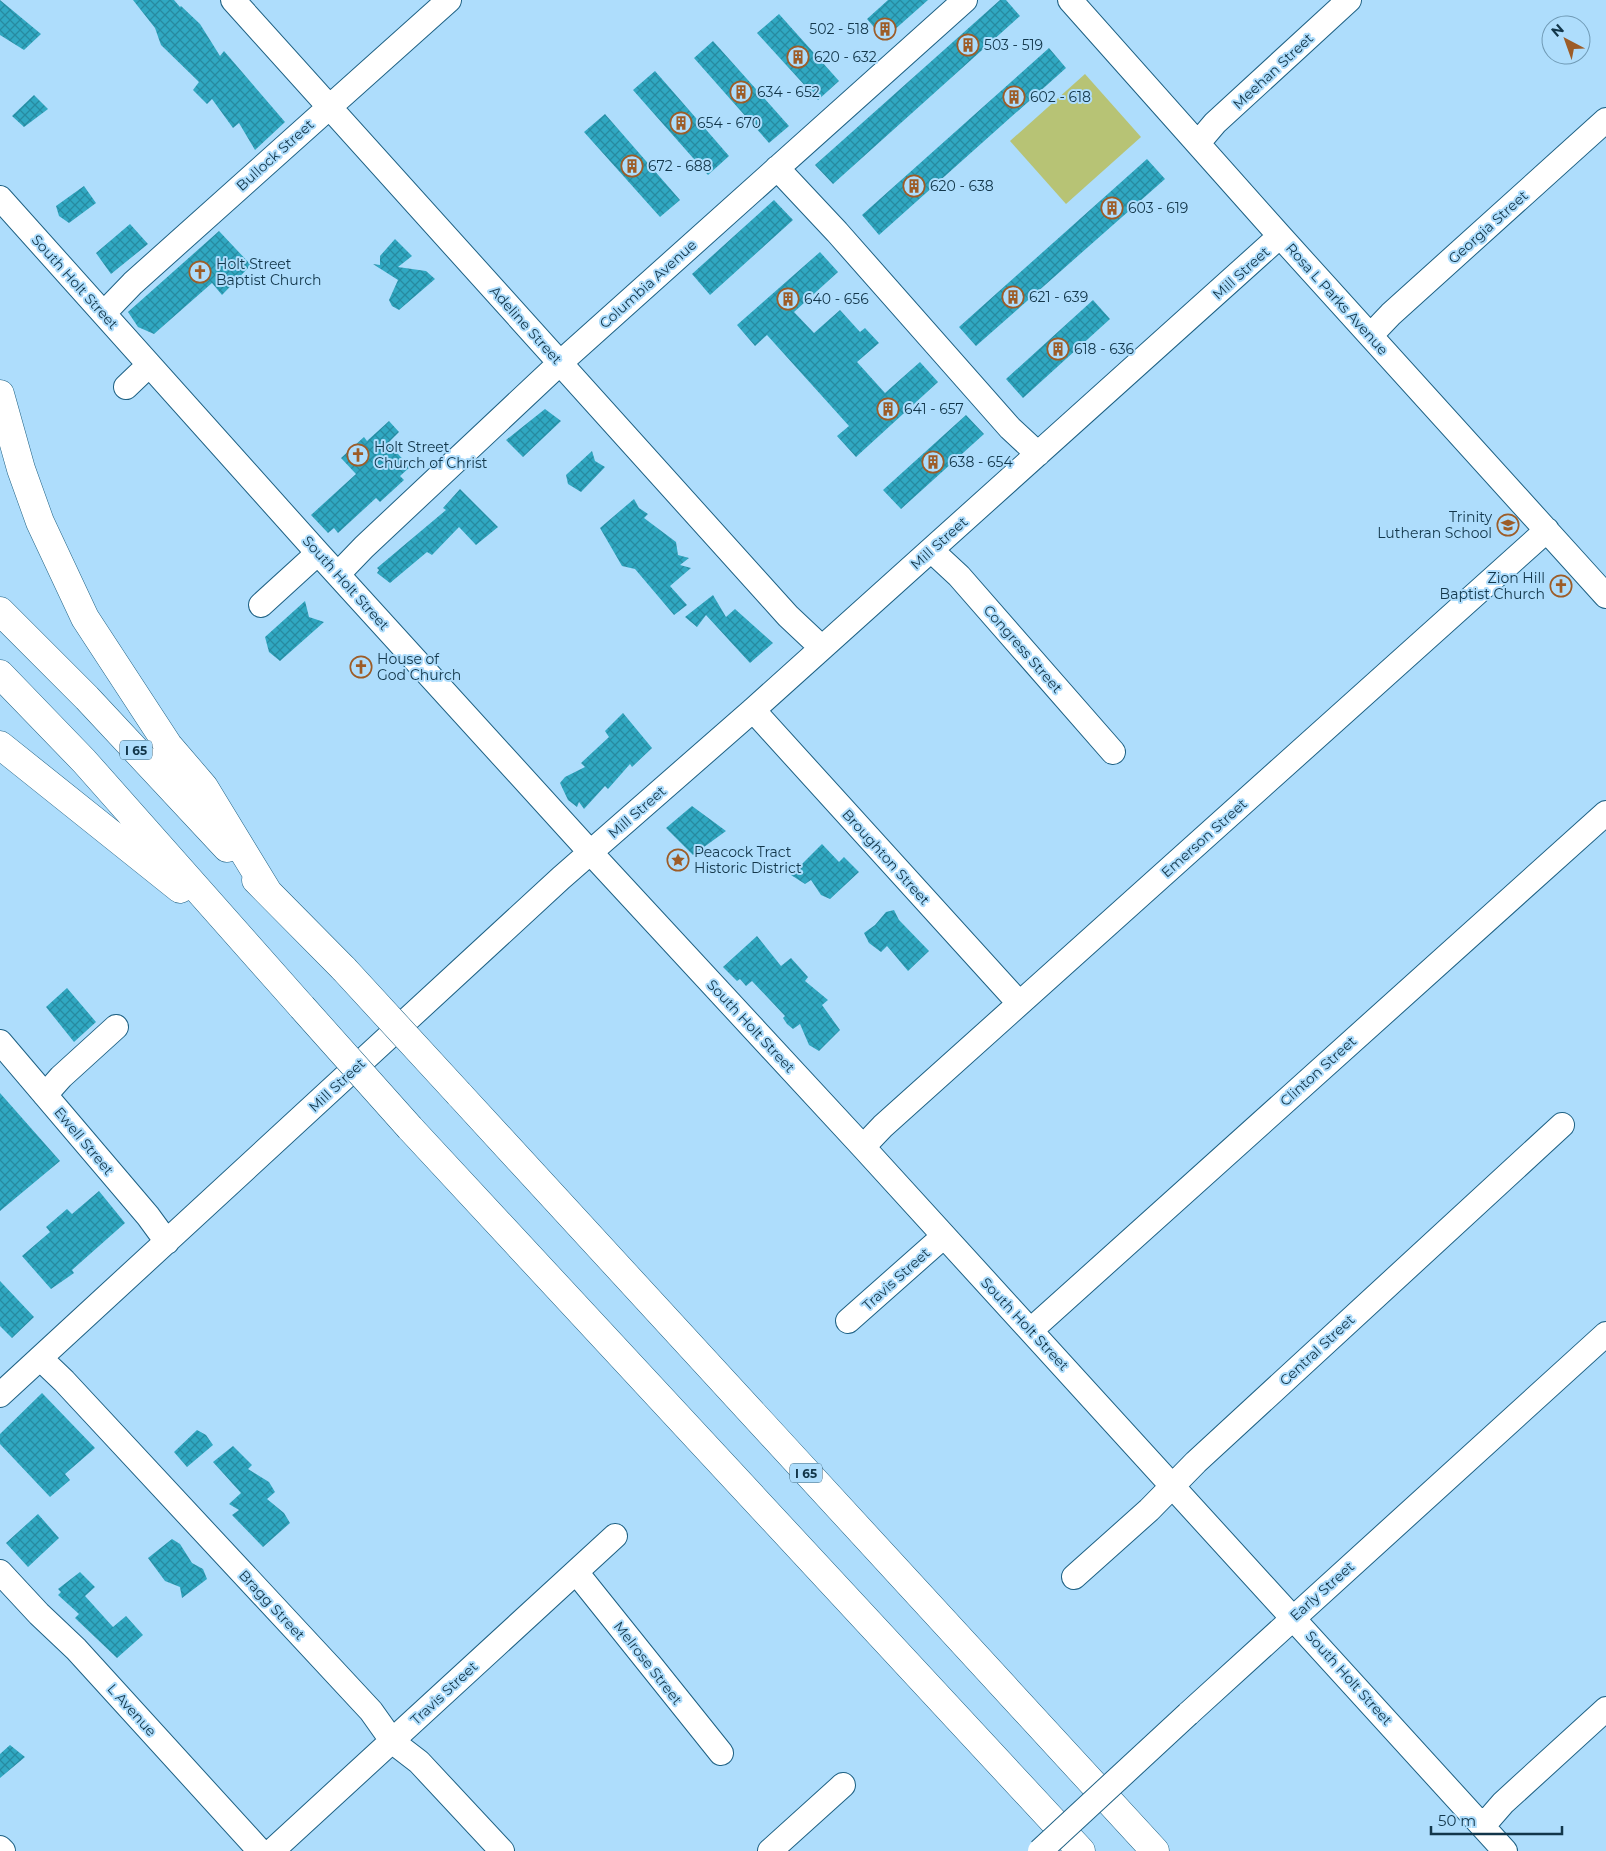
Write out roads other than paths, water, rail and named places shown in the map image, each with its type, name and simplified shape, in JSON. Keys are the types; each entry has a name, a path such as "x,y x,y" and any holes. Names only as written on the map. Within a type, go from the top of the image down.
{"highway":[{"path":"0,394 21,469 40,522 84,618 168,745 204,787 268,892"},
{"name":"I 65","path":"0,611 130,743 268,892 344,969 1155,1851"},
{"path":"0,674 84,760 410,1128 1081,1851"},
{"path":"0,745 238,935"}],"street":[{"name":"Adeline Street","path":"232,0 782,609 822,648"},
{"name":"Bullock Street","path":"104,313 133,283 449,0"},
{"name":"Columbia Avenue","path":"338,574 364,547 560,363 965,0"},
{"name":"Rosa L Parks Avenue","path":"1070,0 1280,236 1606,596"},
{"name":"Meehan Street","path":"1198,143 1215,124 1349,0"},
{"name":"Georgia Street","path":"1371,335 1391,314 1606,120"},
{"path":"777,168 843,238 1010,428 1038,454"},
{"name":"South Holt Street","path":"0,198 318,553 591,853 1031,1330 1506,1851"},
{"name":"Mill Street","path":"0,1396 591,853 753,710 1280,236"},
{"path":"126,387 149,365"},
{"name":"Emerson Street","path":"863,1147 883,1126 1019,1003 1546,530"},
{"name":"Congress Street","path":"931,550 959,576 1113,752"},
{"path":"261,605 318,553"},
{"name":"Broughton Street","path":"753,710 1019,1003"},
{"name":"Clinton Street","path":"1031,1330 1606,813"},
{"path":"45,1095 61,1077 116,1027"},
{"name":"Ewell Street","path":"0,1042 167,1242"},
{"name":"Central Street","path":"1074,1577 1150,1510 1204,1455 1562,1125"},
{"name":"Travis Street","path":"848,1321 944,1236"},
{"name":"Early Street","path":"1040,1851 1606,1334"},
{"name":"Bragg Street","path":"41,1359 64,1381 371,1711 393,1742 419,1762 502,1851"},
{"name":"Travis Street","path":"272,1851 393,1742 427,1708 615,1536"},
{"name":"L Avenue","path":"0,1572 39,1614 76,1649 260,1851"},
{"name":"Melrose Street","path":"576,1572 721,1753"},
{"path":"1483,1826 1503,1803 1606,1709"},
{"path":"770,1851 843,1785"},
{"path":"0,1848 3,1851"}],"place":[{"name":"502 - 518","path":"885,29"},
{"name":"503 - 519","path":"968,45"},
{"name":"620 - 632","path":"798,57"},
{"name":"634 - 652","path":"741,92"},
{"name":"602 - 618","path":"1014,97"},
{"name":"654 - 670","path":"681,123"},
{"name":"672 - 688","path":"632,166"},
{"name":"620 - 638","path":"914,186"},
{"name":"603 - 619","path":"1112,208"},
{"name":"Holt Street Baptist Church","path":"200,272"},
{"name":"621 - 639","path":"1013,297"},
{"name":"640 - 656","path":"788,299"},
{"name":"618 - 636","path":"1058,349"},
{"name":"641 - 657","path":"888,409"},
{"name":"Holt Street Church of Christ","path":"358,455"},
{"name":"638 - 654","path":"933,462"},
{"name":"Trinity Lutheran School","path":"1508,525"},
{"name":"Zion Hill Baptist Church","path":"1561,586"},
{"name":"House of God Church","path":"361,667"},
{"name":"Peacock Tract Historic District","path":"678,860"}]}
